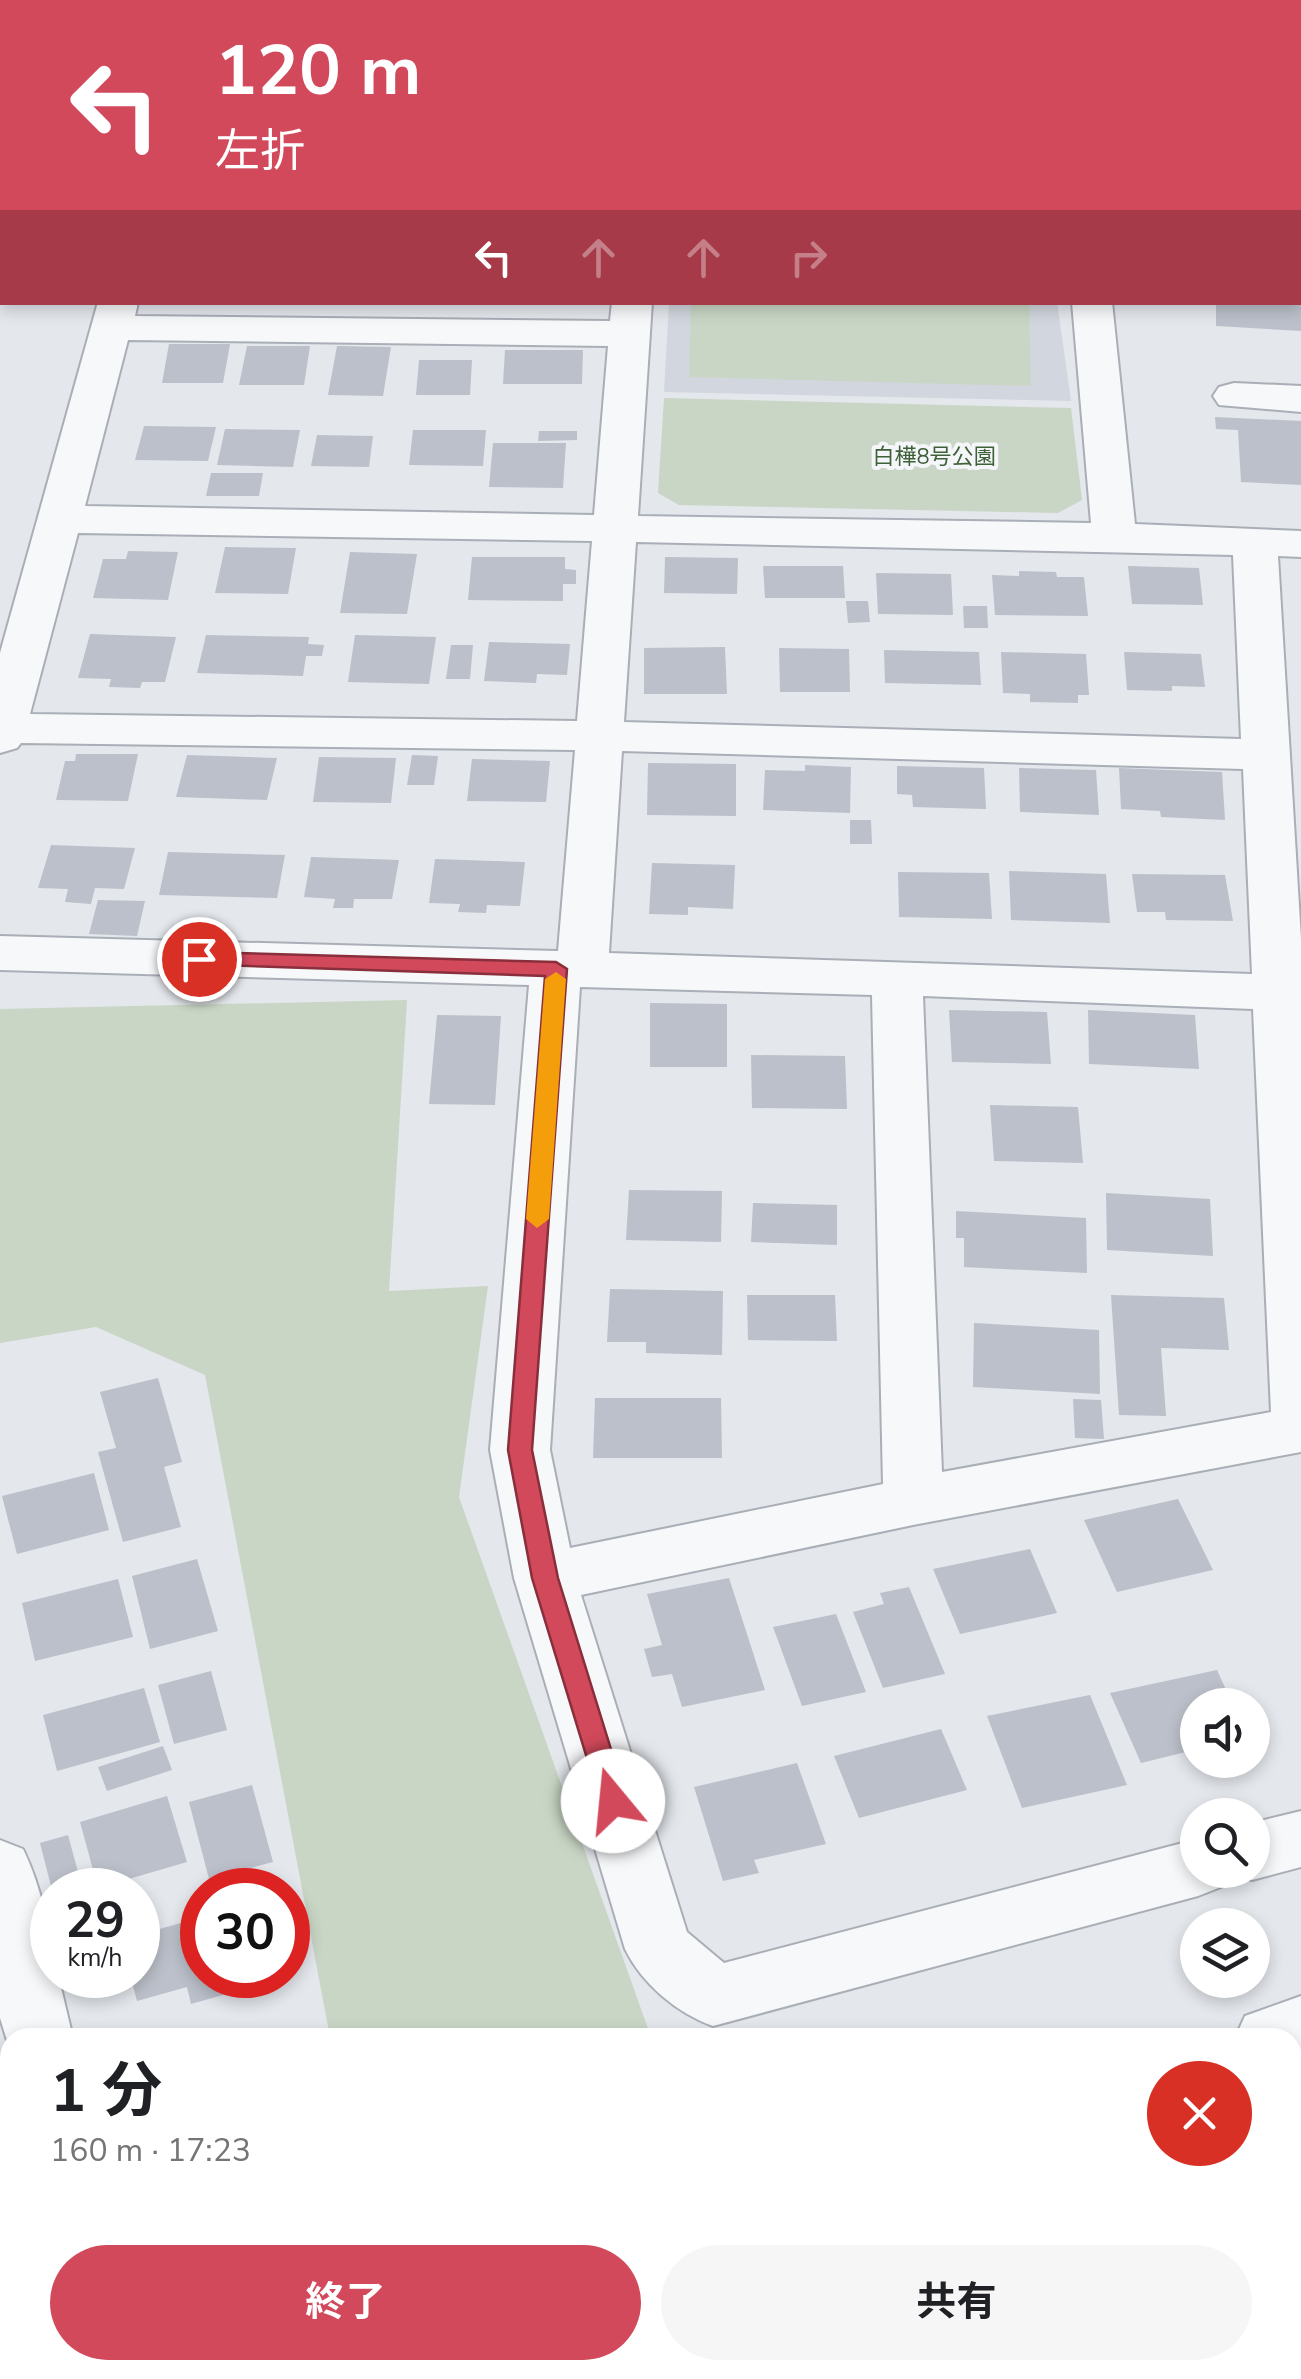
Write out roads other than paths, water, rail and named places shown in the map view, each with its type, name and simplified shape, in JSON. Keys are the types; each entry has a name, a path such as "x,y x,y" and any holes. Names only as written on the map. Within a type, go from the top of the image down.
{"street":[{"path":"1092,305 1114,537"},
{"path":"1180,1872 713,1996 659,1949 545,1578 520,1450 569,969 600,736 631,318 114,315 2,733 600,736 1268,755"},
{"path":"1234,396 1301,399"},
{"path":"59,520 1278,543 1268,755 1290,993 1301,1431 914,1501 545,1578"},
{"path":"0,953 1290,993"},
{"path":"897,978 914,1501"},
{"path":"1270,1847 1301,1839"},
{"path":"0,1869 37,2028"}],"park label":[{"name":"白樺8号公園","path":"934,457"}]}
